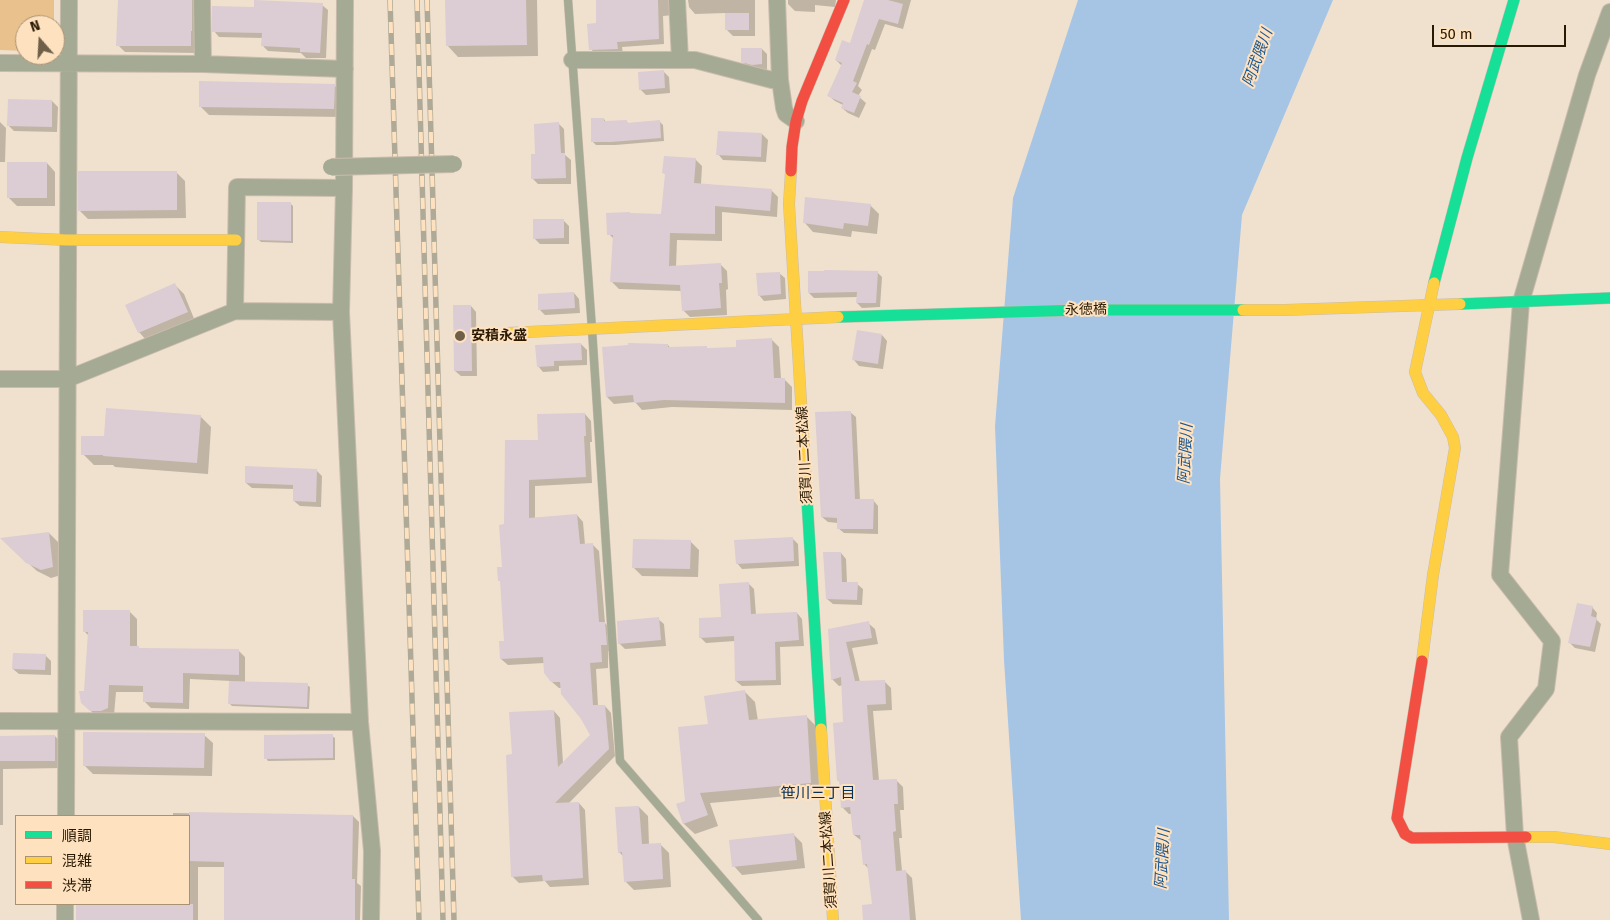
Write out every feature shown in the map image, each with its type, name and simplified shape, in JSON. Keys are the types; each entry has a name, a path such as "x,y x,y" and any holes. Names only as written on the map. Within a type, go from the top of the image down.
{"street":[{"path":"66,815 69,0"},
{"path":"202,0 203,64"},
{"path":"345,0 344,188 340,312 360,722 372,851 371,920"},
{"path":"677,0 680,60"},
{"path":"777,0 780,80 784,108 786,114 796,121"},
{"name":"須賀川二本松線","path":"833,920 789,204 792,147 796,121 802,101 844,0"},
{"path":"1514,0 1467,158 1428,305 1414,372 1423,393 1441,415 1453,437 1455,448 1433,575 1424,648 1397,818 1406,834 1412,838 1554,836 1610,844"},
{"path":"1531,920 1515,836 1510,737 1546,690 1552,641 1500,575 1521,302 1587,76 1610,12"},
{"path":"572,60 696,60 772,80 780,80"},
{"path":"0,63 203,64 345,69"},
{"path":"331,167 454,164"},
{"path":"235,311 237,187 344,188"},
{"path":"0,237 67,240 236,240"},
{"name":"永徳橋","path":"507,333 775,322 797,318 887,317 1082,310 1286,310 1610,298"},
{"path":"0,379 67,379 235,311 340,312"},
{"path":"0,722 360,722"},
{"path":"65,905 65,920"}],"lane":[{"path":"568,0 592,329 620,762 758,920"}],"shaded area":[{"path":"0,0 54,0 54,15 15,15 15,51 0,50"}],"water":[{"name":"阿武隈川","path":"1078,0 1333,0 1242,215 1220,479 1229,920 1021,920 1004,660 995,426 1013,198"}],"building":[{"path":"118,0 192,0 191,46 116,46"},
{"path":"254,0 323,3 320,53 300,52 300,48 261,46 262,33 212,32 212,6 254,7"},
{"path":"445,0 526,0 527,45 446,46"},
{"path":"596,0 658,0 659,39 617,42 618,49 589,50 587,24 596,23"},
{"path":"864,0 888,0 903,4 898,24 879,19 869,45 867,44 853,81 857,83 852,92 861,96 854,113 841,108 843,103 827,96 842,63 835,60 842,40 850,43"},
{"path":"725,13 749,13 749,30 725,30"},
{"path":"741,48 762,48 762,64 752,65 741,62"},
{"path":"664,70 665,88 639,90 638,72"},
{"path":"199,81 335,84 334,109 199,107"},
{"path":"8,99 52,100 52,127 7,126"},
{"path":"591,118 604,118 604,121 627,120 627,123 660,120 661,138 591,142"},
{"path":"559,122 561,153 565,153 566,178 531,179 531,154 535,154 534,124"},
{"path":"718,131 762,133 761,157 716,155"},
{"path":"664,156 696,158 694,183 772,189 770,211 715,206 715,234 670,233 669,266 721,263 722,283 719,283 721,308 682,311 680,285 610,282 613,235 607,235 606,213 661,214 665,174 662,173"},
{"path":"7,162 47,162 47,198 7,198"},
{"path":"78,171 177,171 177,210 78,211"},
{"path":"805,197 871,204 868,226 844,223 843,229 803,223"},
{"path":"257,202 291,202 291,241 257,240"},
{"path":"533,219 564,219 564,238 533,239"},
{"path":"808,271 878,271 876,303 856,303 857,292 808,293"},
{"path":"780,272 781,294 758,296 756,273"},
{"path":"175,283 188,312 138,333 125,305"},
{"path":"574,292 575,308 538,310 538,294"},
{"path":"453,305 471,305 472,371 454,371"},
{"path":"857,330 882,334 878,364 852,360"},
{"path":"772,338 774,378 785,378 785,403 664,400 634,403 633,395 606,397 602,347 628,345 628,343 668,344 668,347 736,347 736,340"},
{"path":"581,343 582,360 554,361 554,366 537,367 535,345"},
{"path":"106,408 201,415 197,463 103,455 81,455 81,436 104,436"},
{"path":"851,411 855,499 874,499 873,529 837,529 837,518 821,517 815,412"},
{"path":"585,413 586,477 529,480 529,518 577,514 580,544 593,543 599,622 605,622 607,645 601,645 602,662 590,663 593,705 605,705 609,749 555,803 579,802 583,878 543,881 542,875 511,877 506,755 512,754 509,712 554,710 558,767 590,735 581,719 561,694 560,682 551,682 544,673 543,657 500,659 499,641 504,641 500,581 498,581 497,567 502,567 499,525 504,524 505,440 538,440 537,414"},
{"path":"245,466 317,469 316,502 293,501 293,485 245,483"},
{"path":"49,532 53,567 41,570 26,563 0,538"},
{"path":"793,537 794,561 736,564 734,540"},
{"path":"633,539 691,540 690,569 632,568"},
{"path":"823,552 841,552 842,582 858,582 857,600 826,599"},
{"path":"749,582 751,614 797,612 799,640 775,642 776,680 735,681 734,636 699,638 699,618 721,617 719,584"},
{"path":"1577,603 1593,606 1591,616 1597,618 1590,647 1568,643"},
{"path":"83,610 130,610 130,646 139,646 139,648 239,649 239,675 183,673 183,703 143,702 143,686 109,685 108,708 101,711 90,711 81,703 79,691 84,691 88,632 83,632"},
{"path":"659,617 661,640 618,644 617,621"},
{"path":"869,621 872,638 846,642 855,681 885,680 886,704 867,705 873,780 897,779 898,804 894,804 896,831 893,832 896,871 906,870 910,920 863,920 862,905 872,904 867,864 863,865 860,835 853,835 850,807 841,808 839,780 837,781 833,723 843,722 841,677 831,680 828,629"},
{"path":"13,653 46,654 45,670 12,669"},
{"path":"229,681 308,683 307,707 228,704"},
{"path":"745,690 749,720 807,715 811,783 700,793 708,815 683,824 676,804 685,801 678,727 708,724 704,696"},
{"path":"83,732 205,733 204,768 83,766"},
{"path":"333,734 333,758 264,759 264,735"},
{"path":"55,735 55,761 0,761 0,736"},
{"path":"639,806 642,844 661,843 663,879 624,882 622,852 618,853 615,807"},
{"path":"189,812 353,815 352,879 355,879 355,920 224,920 224,862 190,861"},
{"path":"794,833 797,860 732,867 729,840"},
{"path":"193,904 193,920 76,920 76,905"}],"railway":[{"path":"390,0 419,920"},
{"path":"417,0 443,920"},
{"path":"427,0 454,920"}],"traffic: fast":[{"path":"1434,283 1467,158 1514,0"},
{"path":"1460,304 1610,298"},
{"path":"838,317 1082,310 1243,310"},
{"path":"806,483 821,729"}],"traffic: slow":[{"path":"791,171 789,204 806,483"},
{"path":"0,237 67,240 236,240"},
{"path":"1422,661 1433,575 1455,448 1453,437 1441,415 1423,393 1415,372 1434,283"},
{"path":"1243,310 1460,304"},
{"path":"507,333 838,317"},
{"path":"821,729 833,920"},
{"path":"1526,837 1554,837 1610,844"}],"traffic: jam":[{"path":"791,171 796,121 802,101 844,0"},
{"path":"1422,661 1397,818 1405,834 1412,838 1526,837"}],"place":[{"name":"安積永盛","path":"460,336"}],"district":[{"name":"笹川三丁目","path":"818,794"}]}
